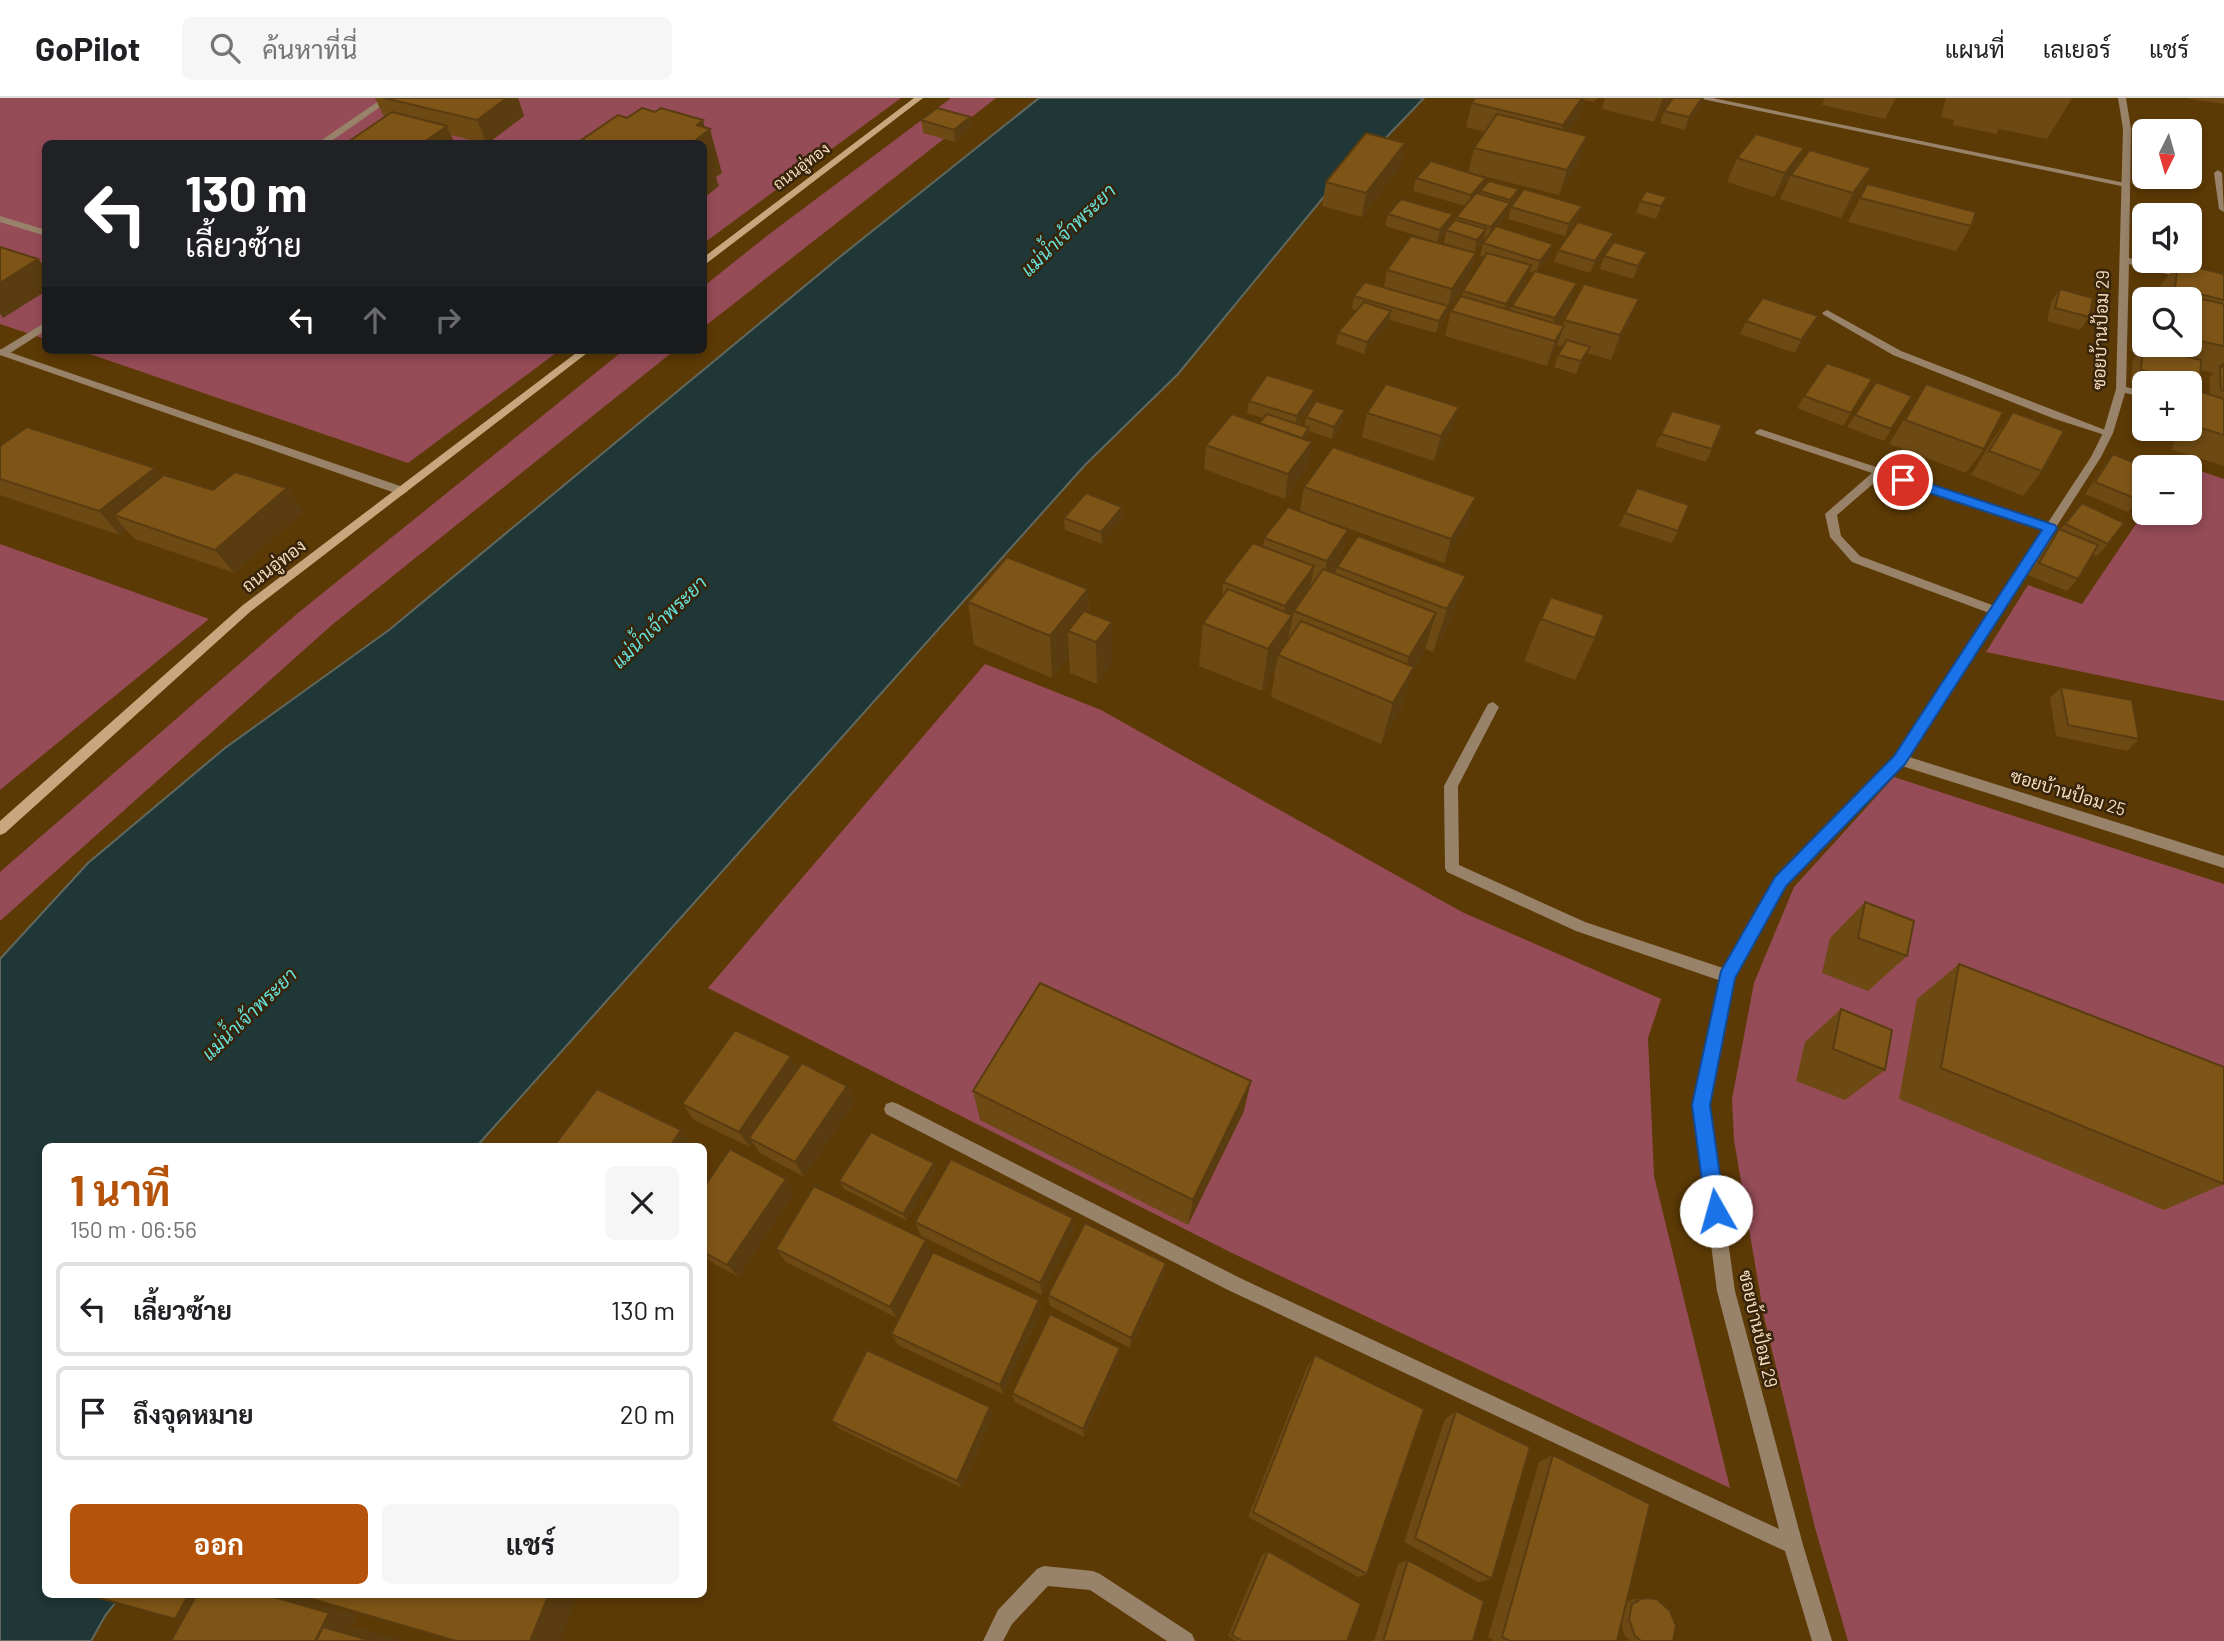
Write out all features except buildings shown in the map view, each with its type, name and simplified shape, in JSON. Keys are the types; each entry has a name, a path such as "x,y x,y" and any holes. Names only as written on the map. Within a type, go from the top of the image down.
{"main road":[{"name":"ถนนอู่ทอง","path":"707,259 919,98"},
{"name":"ถนนอู่ทอง","path":"0,830 247,608 581,354"}],"street":[{"path":"326,140 389,98"},
{"path":"1701,98 2126,184"},
{"name":"ซอยบ้านป้อม 29","path":"1822,1641 1793,1545 1726,1291 1701,1105 1727,976 1780,882 1900,760 2096,457 2108,433 2121,389 2127,117 2122,98"},
{"path":"2218,173 2224,209"},
{"path":"0,219 42,232"},
{"path":"2124,260 2224,286"},
{"path":"1827,313 1897,353 2059,417 2108,433"},
{"path":"1,352 42,327"},
{"path":"1,352 402,491"},
{"path":"2121,389 2132,391"},
{"path":"1760,432 2050,528"},
{"path":"1880,472 1831,514 1836,537 1856,559 1996,611"},
{"path":"1493,707 1451,786 1452,868 1581,927 1727,976"},
{"name":"ซอยบ้านป้อม 25","path":"1900,760 2224,862"},
{"path":"892,1109 1247,1290 1793,1545"},
{"path":"993,1641 1005,1617 1044,1576 1093,1581 1185,1641"}],"shaded area":[{"path":"0,98 901,98 707,241 707,140 42,140 42,338 0,324"},
{"path":"951,98 996,98 707,325 707,284"},
{"path":"90,354 555,354 408,463"},
{"path":"619,354 670,354 333,624 0,921 0,872 298,613"},
{"path":"2202,471 2224,479 2224,701 1986,652 2028,585 2082,604 2135,525 2202,525"},
{"path":"0,544 209,619 0,790"},
{"path":"985,664 1101,710 1462,912 1661,999 1648,1038 1654,1176 1730,1488 1232,1253 708,988"},
{"path":"1894,777 2224,884 2224,1641 1848,1641 1815,1528 1764,1317 1734,1140 1732,1099 1754,983 1794,887"}],"water":[{"name":"แม่น้ำเจ้าพระยา","path":"1039,98 1424,98 1375,149 1359,154 1178,374 1085,465 480,1143 42,1143 42,1598 119,1598 91,1641 0,1641 0,959 88,863 225,748 389,630 841,256"}],"route":[{"path":"1716,1211 1701,1105 1727,976 1780,882 1900,760 2050,528 1903,480"}]}
